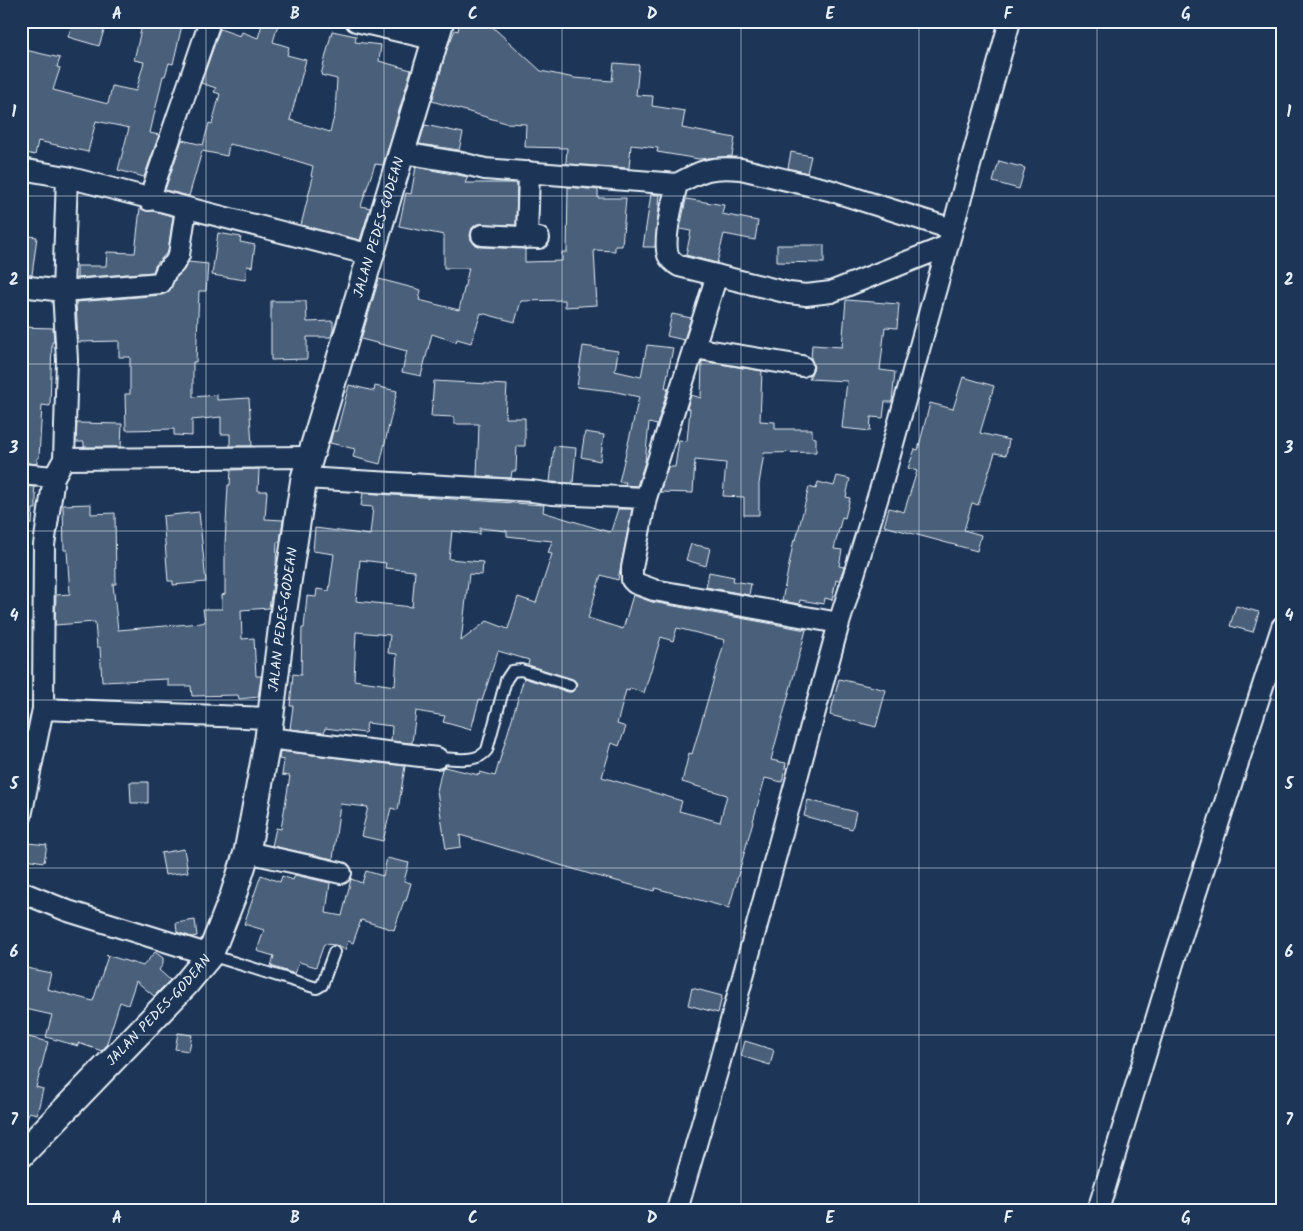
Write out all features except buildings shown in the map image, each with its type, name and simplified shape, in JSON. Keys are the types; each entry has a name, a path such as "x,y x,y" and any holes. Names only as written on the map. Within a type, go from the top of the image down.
{"street":[{"path":"149,200 210,21"},
{"path":"356,21 439,30"},
{"path":"677,1210 717,1072 839,624 881,488 1010,21"},
{"name":"JALAN PEDES-GODEAN","path":"21,1155 185,985 210,955 232,896 246,852 268,728 306,468 439,30"},
{"path":"403,153 457,162 485,169 677,184 708,169 741,169 829,190 948,243"},
{"path":"21,169 66,177 371,256"},
{"path":"482,235 534,238 529,172"},
{"path":"21,816 43,709 44,546 54,477 64,458 67,360 63,291 66,177"},
{"path":"677,184 670,209 668,254 672,262 679,266 789,293 821,294 852,285 948,243"},
{"path":"21,286 63,291 161,283 166,270 178,260 186,209"},
{"path":"718,275 646,498 631,577 635,583 654,590 839,624"},
{"path":"694,348 802,366"},
{"path":"64,458 306,468 552,494 646,498"},
{"path":"21,474 54,477"},
{"path":"1098,1210 1176,954 1282,627"},
{"path":"43,709 268,728 428,757"},
{"path":"246,852 341,873"},
{"path":"21,892 68,911 210,955"}],"lane":[{"path":"428,757 476,759 483,756 487,750 506,680 512,671 521,670 570,685"},
{"path":"210,955 317,988 322,985 334,952"}]}
